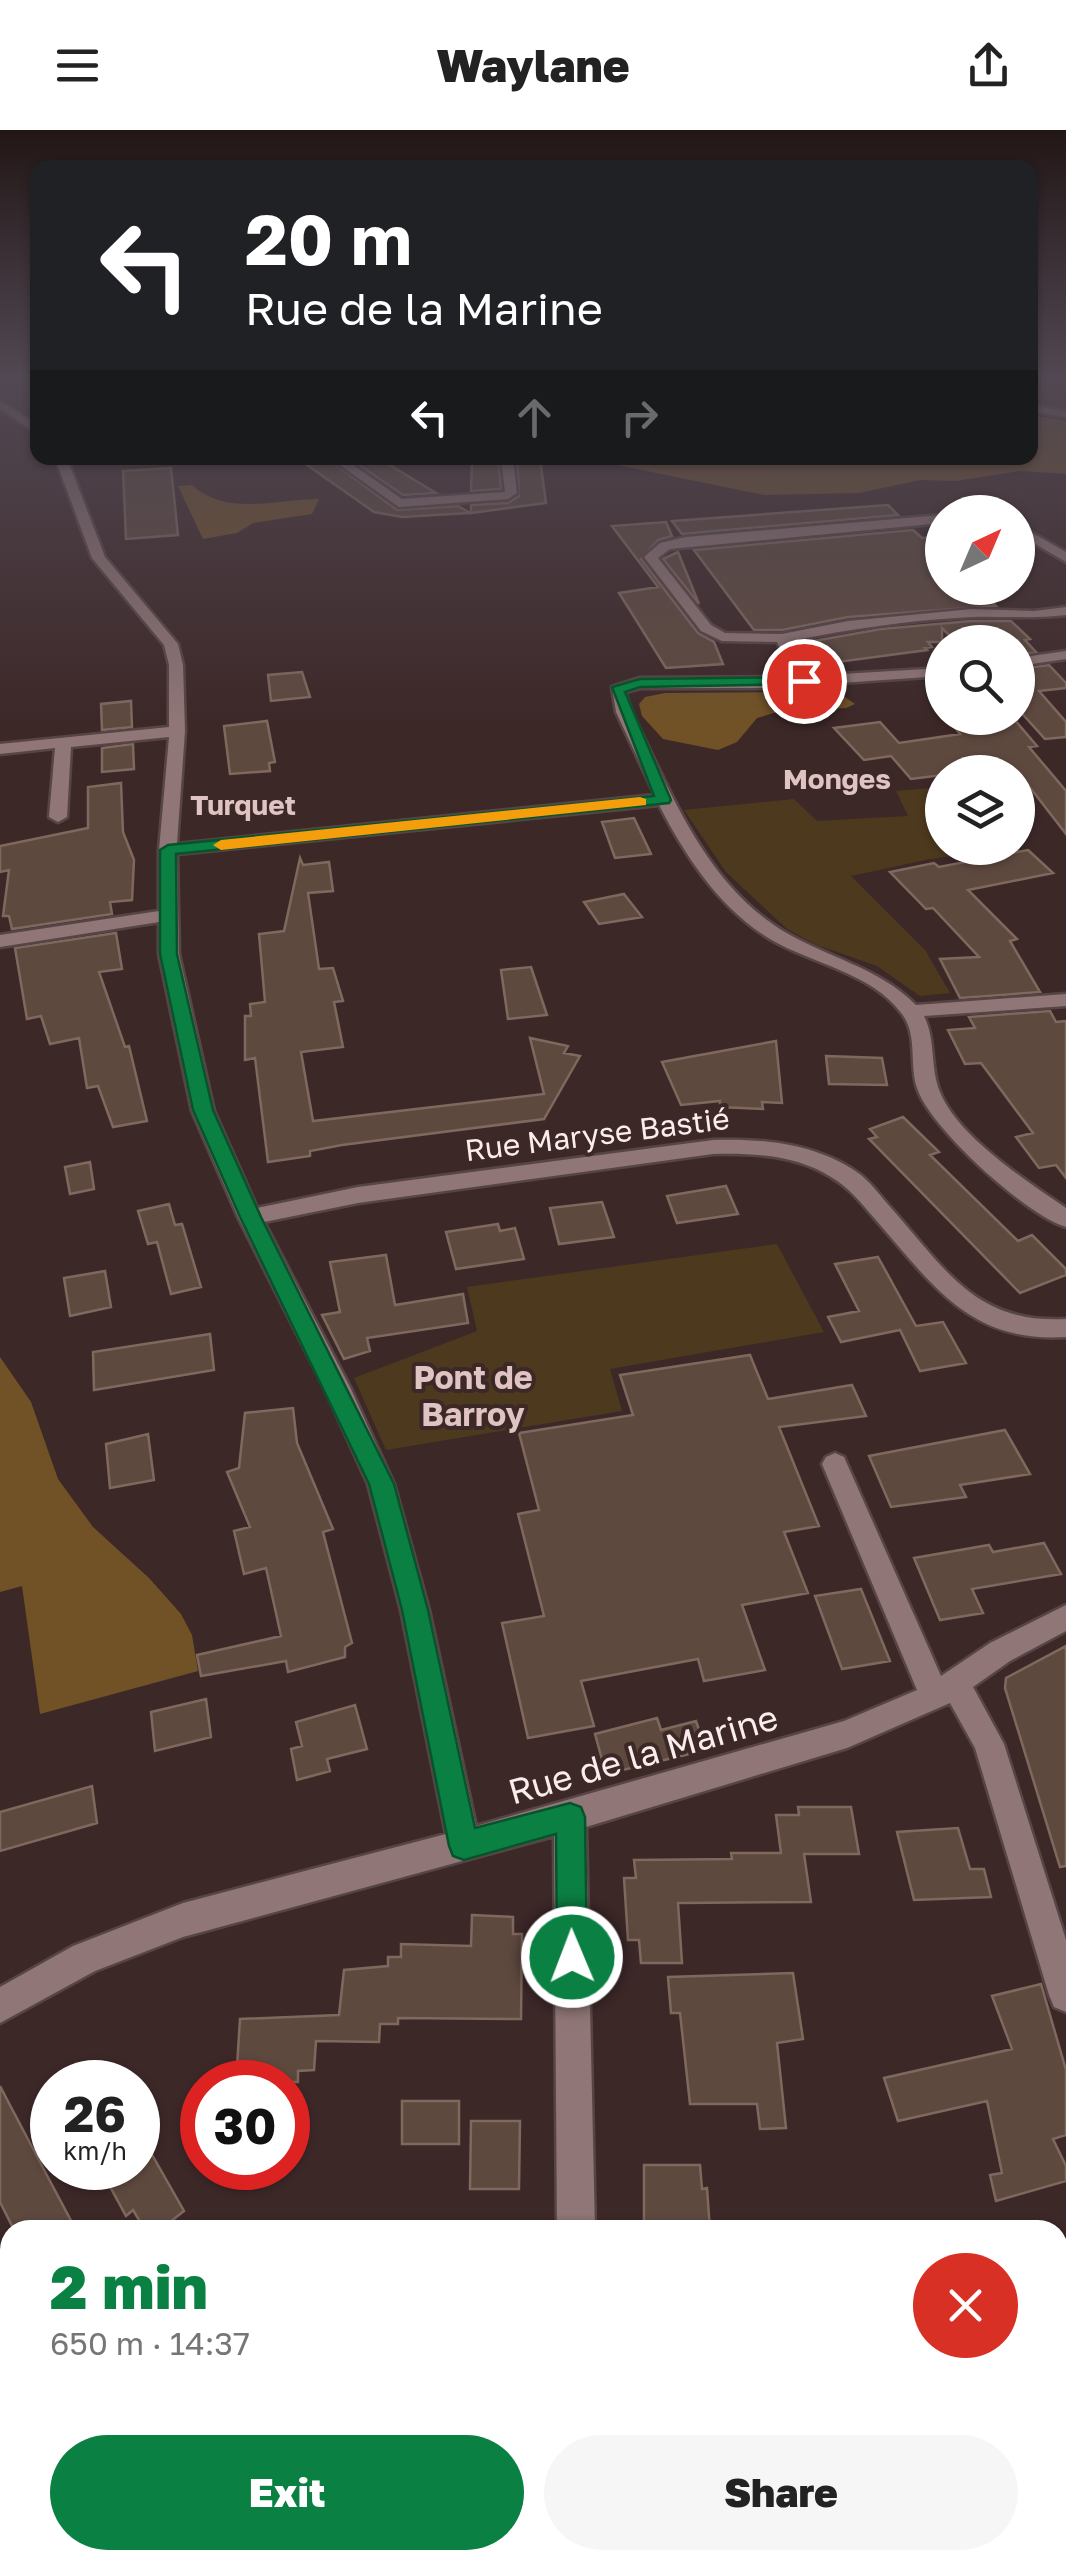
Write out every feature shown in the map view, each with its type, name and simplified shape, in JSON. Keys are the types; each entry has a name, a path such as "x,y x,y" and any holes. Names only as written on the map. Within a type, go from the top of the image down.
{"street":[{"path":"75,493 99,558 171,644 176,665 177,731 168,850 169,954 203,1110 250,1217 381,1484 415,1610 464,1846"},
{"path":"384,493 413,505 511,493"},
{"path":"925,520 686,541 665,546 651,557 714,634 782,638 848,625 972,613 1034,615 1066,611"},
{"path":"1035,539 1066,558"},
{"path":"782,638 804,681"},
{"path":"1035,660 1066,655"},
{"path":"925,673 804,681 640,683 617,690 664,800 695,856 759,921 813,954 874,981 912,1011 920,1032 928,1093 992,1164 1066,1219"},
{"path":"0,750 177,731"},
{"path":"58,818 63,743"},
{"path":"168,850 664,800"},
{"path":"0,942 168,915"},
{"path":"912,1011 1066,1000"},
{"name":"Rue Maryse Bastié","path":"250,1217 358,1195 713,1146 765,1148 814,1161 852,1179 963,1300 986,1319 1038,1333 1066,1328"},
{"path":"835,1464 946,1691 989,1744 1066,1995"},
{"name":"Rue de la Marine","path":"0,2006 85,1958 141,1934 804,1750 946,1691 1000,1652 1066,1618"},
{"path":"570,1817 576,2220"}],"shaded area":[{"path":"181,493 203,493 221,501 253,504 319,499 312,514 253,523 237,533 203,539"},
{"path":"754,493 861,493 860,493"},
{"path":"665,693 842,695 855,704 846,708 784,710 757,718 737,742 718,750 663,739 642,716 639,704 645,697"},
{"path":"925,788 925,860 851,876 925,950 950,993 920,996 877,966 817,945 787,929 726,872 684,810 794,799 817,821 908,816 896,791"},
{"path":"777,1244 824,1332 610,1369 622,1411 386,1450 354,1378 477,1331 467,1287"},
{"path":"0,1357 31,1402 58,1479 93,1527 149,1578 181,1614 192,1635 198,1671 40,1714 22,1586 0,1592"}],"building":[{"path":"124,493 174,493 178,535 126,539"},
{"path":"347,493 374,493 397,510 458,506 470,513 402,517 374,512"},
{"path":"519,493 545,493 546,503 471,513 471,505 508,503"},
{"path":"888,505 898,515 682,534 672,521"},
{"path":"666,522 672,536 658,540 641,559 698,633 714,642 723,664 666,668 619,593 658,587 612,526"},
{"path":"913,530 925,538 925,605 996,606 848,617 782,630 754,630 694,550"},
{"path":"678,552 699,604 663,559"},
{"path":"1011,621 1015,625 926,625"},
{"path":"925,625 925,650 808,666 797,644"},
{"path":"1049,665 1066,683 1066,688 1039,691 1066,722 1066,737 1045,739 1035,728 1035,667"},
{"path":"302,672 310,697 271,701 268,675"},
{"path":"131,701 132,727 102,730 101,704"},
{"path":"267,721 275,762 269,763 270,771 230,774 224,726"},
{"path":"880,722 899,743 953,735 1028,735 1037,746 1029,747 1066,791 1066,834 1035,794 1035,755 925,755 925,777 911,779 891,756 864,760 834,728"},
{"path":"133,744 134,769 102,772 102,748"},
{"path":"121,783 123,832 134,860 132,900 110,902 112,914 12,929 9,916 3,916 9,870 0,872 0,846 88,828 88,787"},
{"path":"634,818 651,854 615,858 602,822"},
{"path":"1035,856 1053,873 968,890 1017,939 1010,941 1040,992 960,998 940,959 979,957 933,908 926,909 890,872 925,865 1035,865"},
{"path":"300,858 303,865 329,862 333,891 308,893 319,969 333,968 343,1001 334,1002 343,1047 301,1052 313,1121 544,1094 530,1038 568,1046 564,1053 580,1056 544,1119 342,1145 310,1151 310,1156 268,1162 255,1058 245,1060 245,1016 251,1016 250,1004 265,1002 259,934 284,931"},
{"path":"624,894 642,917 599,924 584,902"},
{"path":"116,933 122,969 99,972 125,1047 129,1046 147,1121 113,1127 98,1086 87,1088 79,1038 50,1044 41,1016 27,1019 15,948"},
{"path":"531,967 547,1015 508,1019 501,970"},
{"path":"1050,1011 1056,1022 1066,1021 1066,1178 1056,1165 1039,1168 1016,1137 1033,1133 981,1063 965,1064 948,1030 975,1028 969,1017"},
{"path":"776,1041 782,1103 762,1102 763,1109 720,1107 720,1101 681,1105 662,1062"},
{"path":"826,1056 882,1058 887,1085 829,1084"},
{"path":"903,1117 939,1152 930,1155 1018,1241 1032,1235 1066,1269 1066,1275 1020,1293 869,1139 877,1137 870,1129"},
{"path":"90,1162 94,1189 70,1194 65,1167"},
{"path":"726,1186 738,1214 677,1223 667,1196"},
{"path":"602,1202 614,1237 559,1244 550,1208"},
{"path":"169,1204 175,1225 182,1224 201,1287 171,1294 157,1242 148,1244 138,1211"},
{"path":"498,1224 500,1231 515,1228 524,1259 456,1269 446,1232"},
{"path":"386,1255 395,1305 463,1294 468,1323 367,1338 370,1351 344,1359 322,1315 340,1312 330,1262"},
{"path":"878,1257 916,1326 943,1322 966,1363 920,1371 900,1330 841,1342 828,1317 859,1311 835,1264"},
{"path":"105,1271 111,1307 70,1316 64,1278"},
{"path":"210,1334 214,1370 94,1390 93,1352"},
{"path":"750,1355 768,1399 852,1385 866,1416 779,1427 819,1526 784,1532 808,1593 742,1605 765,1670 704,1681 698,1659 581,1681 594,1726 528,1738 502,1623 544,1616 518,1514 539,1510 519,1433 633,1415 620,1375"},
{"path":"293,1408 297,1443 333,1529 323,1532 352,1643 345,1647 345,1657 288,1672 286,1661 201,1676 197,1655 281,1636 266,1568 244,1574 234,1531 250,1527 227,1472 239,1468 245,1413"},
{"path":"1005,1430 1030,1474 960,1485 966,1497 891,1507 869,1456"},
{"path":"148,1434 154,1480 110,1488 106,1444"},
{"path":"1044,1543 1061,1574 972,1589 983,1613 940,1620 914,1558 989,1545 993,1552"},
{"path":"861,1589 890,1661 842,1669 815,1596"},
{"path":"1066,1646 1066,1866 1060,1867 1005,1688 1006,1678"},
{"path":"206,1699 211,1737 155,1751 151,1712"},
{"path":"355,1705 367,1749 327,1759 330,1771 297,1780 291,1749 302,1746 296,1722"},
{"path":"657,1718 661,1730 696,1721 706,1750 606,1774 595,1734"},
{"path":"92,1786 97,1823 0,1851 0,1812"},
{"path":"798,1807 851,1807 859,1854 804,1854 811,1902 678,1903 682,1963 641,1963 639,1940 628,1940 624,1878 636,1878 634,1860 732,1859 731,1853 781,1853 776,1815 799,1815"},
{"path":"958,1828 970,1869 984,1869 991,1897 914,1900 897,1832"},
{"path":"472,1915 513,1917 513,1934 522,1934 521,2019 398,2018 398,2024 380,2024 379,2042 316,2041 314,2070 310,2070 310,2060 237,2060 240,2019 339,2015 344,1970 388,1966 388,1957 401,1957 401,1944 471,1946"},
{"path":"793,1973 803,2039 777,2043 786,2128 760,2129 757,2104 690,2104 680,2013 671,2013 668,1977"},
{"path":"1041,1984 1066,2070 1066,2135 1053,2139 1066,2166 1066,2181 996,2201 990,2175 1002,2173 987,2101 898,2121 884,2078 1012,2049 992,1996"},
{"path":"0,2086 30,2143 30,2190 55,2190 71,2220 9,2220 0,2202"},
{"path":"402,2101 459,2101 459,2144 402,2144"},
{"path":"471,2121 520,2121 519,2189 470,2189"},
{"path":"644,2165 700,2165 702,2189 707,2188 709,2220 644,2220"},
{"path":"160,2169 184,2211 173,2220 139,2220 133,2210 126,2216 112,2190 160,2190"}],"slow traffic":[{"path":"221,845 640,802"}],"district":[{"name":"Monges","path":"837,778"},
{"name":"Turquet","path":"243,804"},
{"name":"Pont de Barroy","path":"473,1396"}],"route":[{"path":"572,1957 570,1817 464,1846 415,1610 381,1484 331,1375 250,1217 203,1110 169,954 168,850 664,800 617,690 640,683 804,681"}]}
